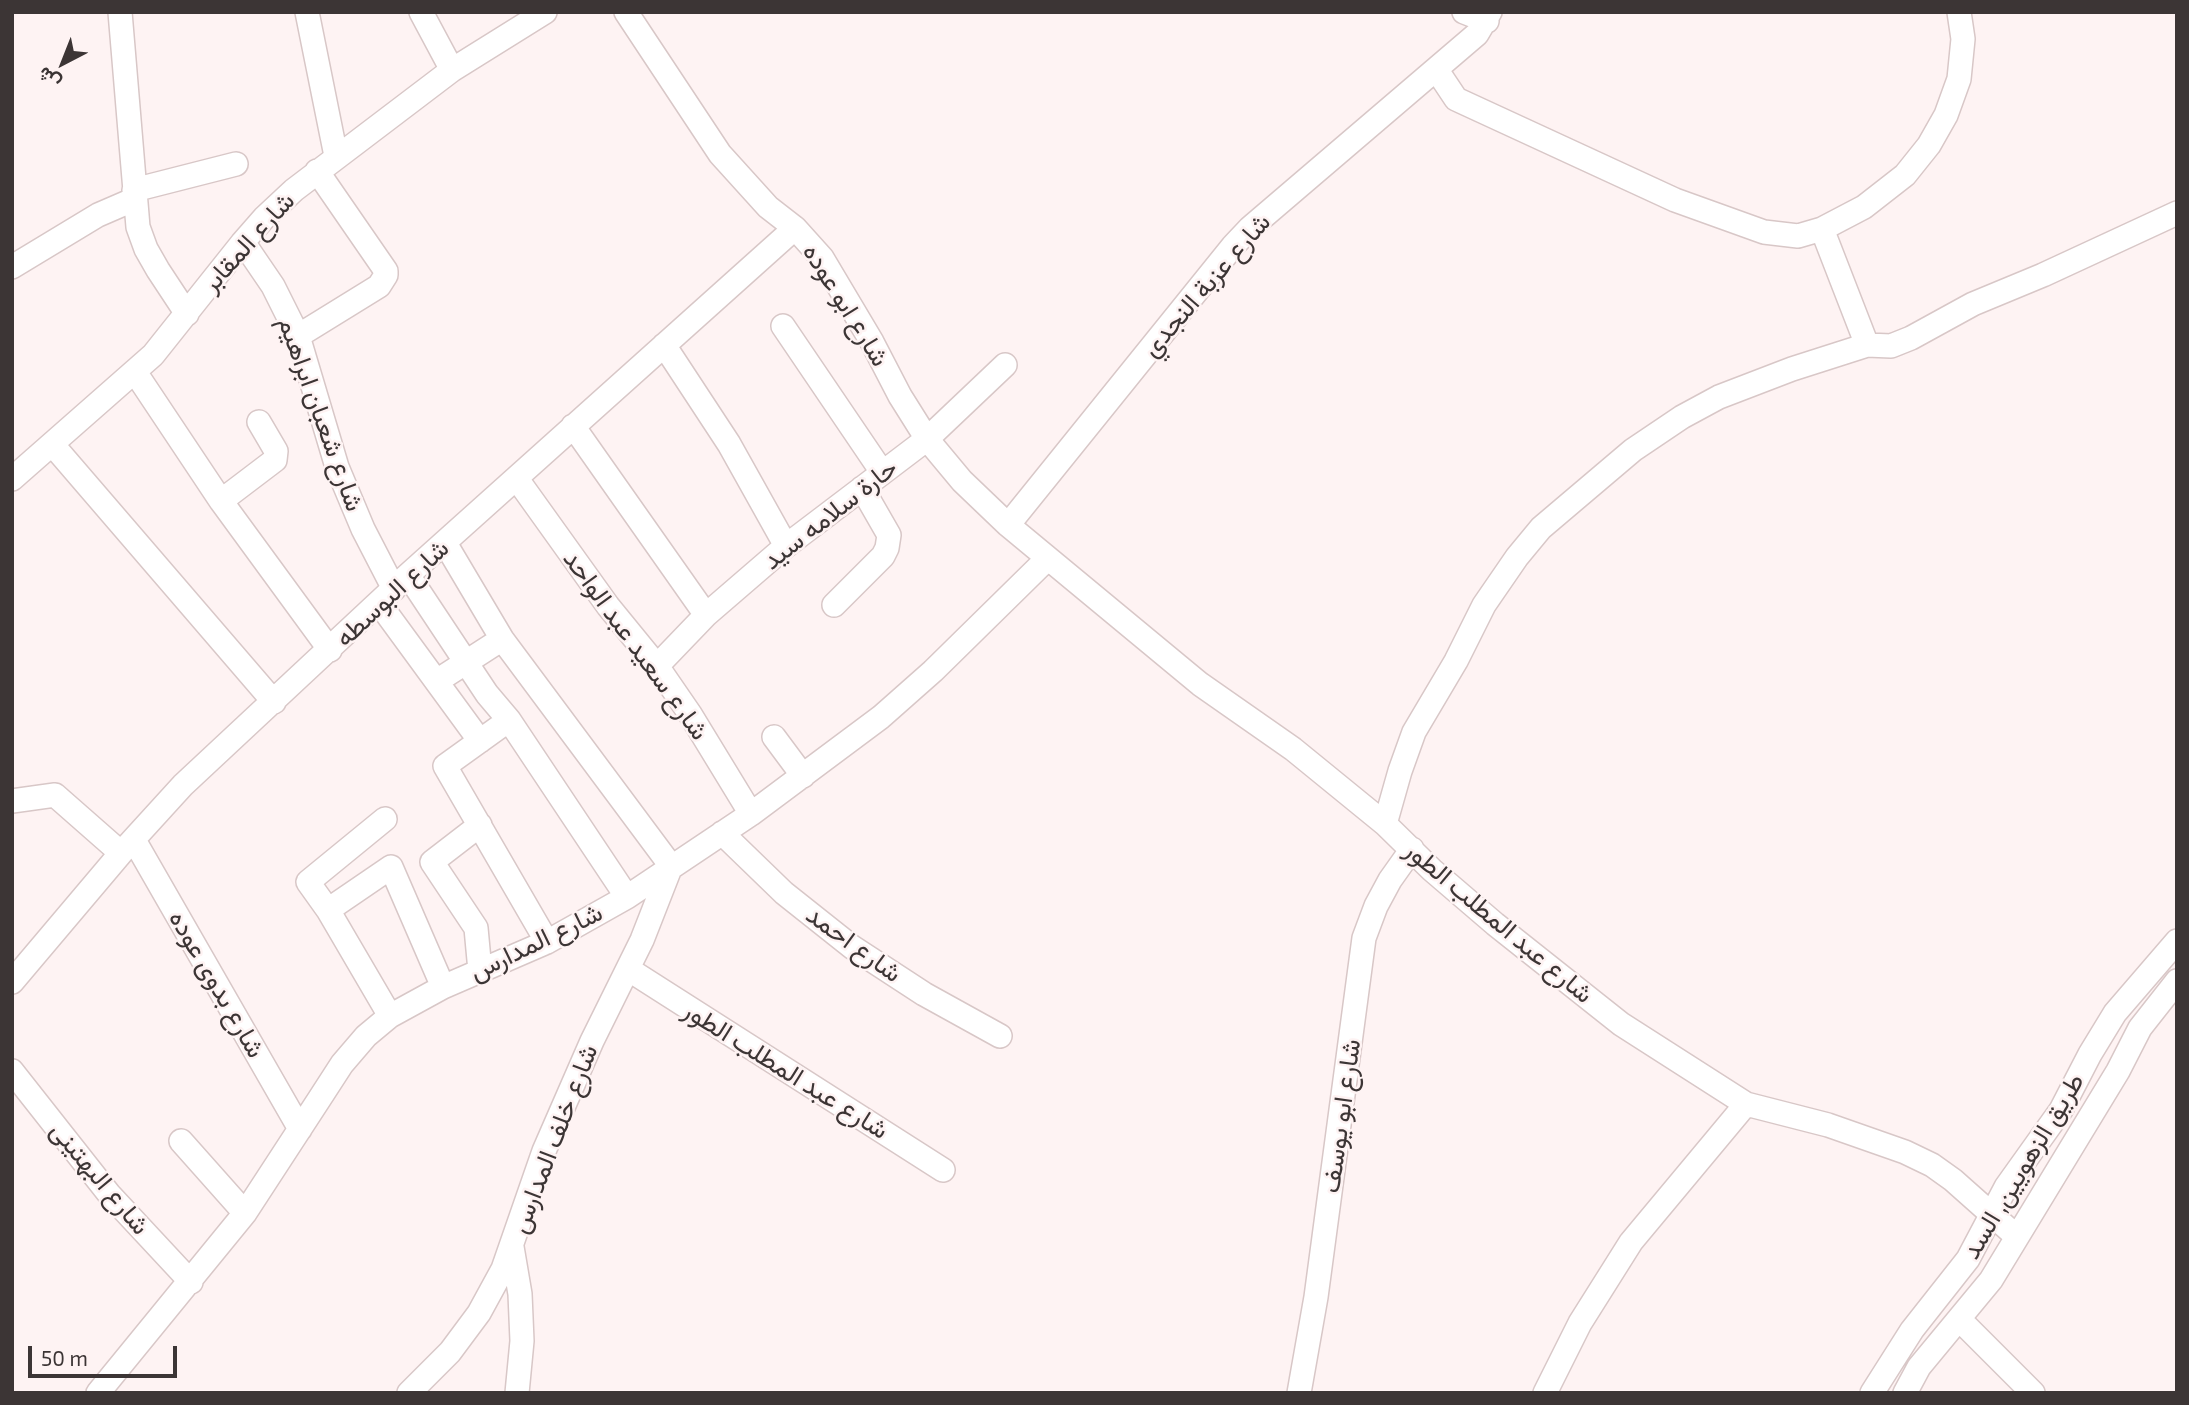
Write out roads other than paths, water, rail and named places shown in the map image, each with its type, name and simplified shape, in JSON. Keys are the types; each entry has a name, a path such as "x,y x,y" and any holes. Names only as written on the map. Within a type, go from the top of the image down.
{"street":[{"path":"120,12 138,227 146,249 187,314"},
{"path":"307,12 336,156"},
{"path":"421,12 452,70"},
{"name":"شارع المقابر","path":"12,479 135,372 166,340 264,218 317,171 452,70 545,12"},
{"name":"شارع ابو عوده","path":"626,12 720,154 768,207 795,228 822,258 927,439 962,481 1047,559"},
{"path":"1464,12 1488,17"},
{"path":"1436,69 1456,99 1675,201 1764,232 1798,236 1822,229 1864,207 1905,175 1929,145 1946,115 1959,79 1963,39 1959,12"},
{"name":"شارع عزبة النجدي","path":"1008,525 1233,246 1477,34 1488,17"},
{"path":"15,259 134,194 236,164"},
{"path":"298,336 379,286 386,275 386,271 317,171"},
{"path":"1385,824 1414,732 1456,661 1484,605 1541,528 1633,450 1682,417 1720,397 1792,369 1867,345 1891,346 1911,338 1973,304 2177,213"},
{"name":"شارع البوسطه","path":"12,982 183,785 573,426 795,228"},
{"path":"1822,229 1867,345"},
{"name":"شارع شعبان ابراهيم","path":"243,242 273,286 298,336 337,467 363,529 394,589"},
{"path":"783,326 882,472"},
{"path":"664,345 729,444 786,546"},
{"name":"حارة سلامه سيد","path":"656,666 706,615 786,546 927,439 1005,365"},
{"path":"135,372 221,501 330,650"},
{"path":"221,501 275,460 276,451 258,422"},
{"path":"573,426 706,615"},
{"path":"52,444 274,702"},
{"name":"شارع سعيد عبد الواحد","path":"517,480 592,585 656,666 751,814"},
{"path":"834,605 883,556 887,548 889,535 862,488"},
{"path":"445,543 502,639 671,866"},
{"name":"شارع عبد المطلب الطور","path":"1047,559 1200,684 1293,749 1385,824 1432,870 1495,924 1621,1024 1746,1104 1828,1125 1905,1152 1932,1165 2017,1236"},
{"name":"شارع المدارس","path":"98,1393 246,1213 342,1064 366,1036 390,1016 443,987 547,942 626,897 751,814 881,717 933,671 1047,559"},
{"path":"394,589 466,663 509,720 626,897"},
{"path":"394,589 437,681 480,740"},
{"path":"437,681 502,639"},
{"path":"509,720 445,766 547,942"},
{"path":"774,737 803,776"},
{"name":"شارع بدوى عوده","path":"12,801 55,794 128,846 300,1129"},
{"path":"385,819 308,882 390,1016"},
{"path":"480,825 432,862 476,928 480,971"},
{"name":"شارع احمد","path":"722,833 784,893 852,947 924,994 1000,1036"},
{"name":"شارع ابو يوسف","path":"1299,1393 1316,1297 1364,937 1390,880 1412,849"},
{"name":"شارع خلف المدارس","path":"409,1393 450,1352 479,1313 503,1269 544,1151 592,1041 628,970 671,866"},
{"path":"327,910 391,867 443,987"},
{"name":"طريق الزهويين, السد","path":"1871,1393 1912,1330 1968,1259 2006,1187 2061,1110 2115,1013 2177,941"},
{"name":"شارع عبد المطلب الطور","path":"628,970 943,1170"},
{"name":"طريق الزهويين, السد","path":"1905,1393 1919,1367 1991,1280 2112,1081 2140,1028 2177,981"},
{"name":"شارع البهتينى","path":"12,1071 109,1194 191,1282"},
{"path":"1545,1393 1580,1323 1631,1242 1746,1104"},
{"path":"181,1141 246,1213"},
{"path":"512,1247 520,1294 522,1341 517,1393"},
{"path":"1959,1319 2033,1393"}]}
